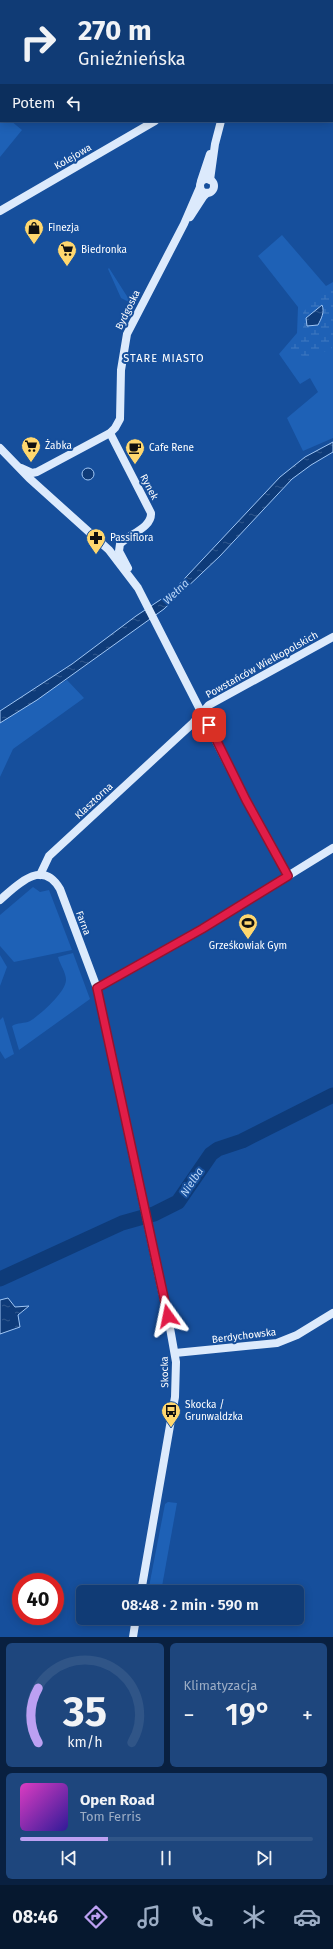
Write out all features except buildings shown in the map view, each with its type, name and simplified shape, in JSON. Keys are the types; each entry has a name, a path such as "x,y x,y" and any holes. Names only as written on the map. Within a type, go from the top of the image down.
{"street":[{"name":"Kolejowa","path":"0,211 153,122"},
{"name":"Bydgoska","path":"210,180 215,144 221,122"},
{"name":"Bydgoska","path":"110,433 120,419 121,370 129,327 184,224 201,184 208,158 215,144"},
{"path":"206,179 210,180 213,183 214,188 207,193 202,191 201,184 206,179"},
{"name":"Bydgoska","path":"184,224 207,193"},
{"path":"17,466 32,473 37,472 110,433"},
{"name":"Rynek","path":"110,433 151,513 148,522 123,541 119,547 119,551 138,588"},
{"path":"0,448 17,466 109,550 138,588 159,626 246,800 288,876"},
{"name":"Powstańców Wielkopolskich","path":"202,712 209,705 333,637"},
{"name":"Klasztorna","path":"40,875 49,856 193,723 202,712"},
{"path":"97,988 202,929 333,848"},
{"path":"0,900 27,878 40,875"},
{"name":"Farna","path":"40,875 51,879 60,889 97,988"},
{"name":"Skocka","path":"97,988 175,1353 176,1384 172,1422 142,1585"},
{"name":"Berdychowska","path":"175,1353 277,1343 297,1335 333,1313"},
{"path":"133,1637 135,1625"}],"green space":[{"path":"0,122 12,122 22,130 0,157"},
{"path":"282,235 326,286 333,282 333,438 303,451 287,418 318,392 310,378 300,384 279,354 297,333 298,307 258,256"},
{"path":"109,268 130,301 135,300 130,308 128,307 129,302 121,298 108,269"},
{"path":"333,290 333,346 331,349 308,358 286,350 303,331 303,312 320,296"},
{"path":"67,680 84,698 13,749 0,777 0,718"},
{"path":"33,887 40,892 49,890 72,950 14,962 0,946 0,915"},
{"path":"73,953 90,999 19,1050 12,1026 30,1021 46,1009 57,997 62,991 66,980 58,957"},
{"path":"0,955 7,967 0,986"},
{"path":"3,1017 14,1054 5,1059 0,1051 0,1020"},
{"path":"168,1502 177,1503 162,1585 149,1585 165,1504"}],"water":[{"path":"322,305 323,313 318,325 307,326 306,318"},
{"name":"Wełna","path":"333,442 333,452 311,465 292,479 220,556 164,609 37,700 0,723 0,711 72,664 136,616 172,592 280,477 305,457"},
{"path":"86,468 90,468 94,474 90,480 86,480 82,476 82,472"},
{"path":"8,1298 15,1307 29,1306 18,1315 20,1327 0,1334 0,1300"}],"waterway":[{"name":"Nielba","path":"0,1279 122,1223 154,1214 178,1202 211,1154 218,1149 242,1141 333,1095"}],"place":[{"name":"Finezja","path":"34,245"},
{"name":"Biedronka","path":"67,267"},
{"name":"Żabka","path":"31,463"},
{"name":"Cafe Rene","path":"135,465"},
{"name":"Passiflora","path":"96,555"},
{"name":"Grześkowiak Gym","path":"248,940"},
{"name":"Skocka / Grunwaldzka","path":"171,1428"}],"district":[{"name":"STARE MIASTO","path":"164,358"}],"route":[{"path":"168,1316 97,988 202,929 288,876 246,800 209,725"}]}
